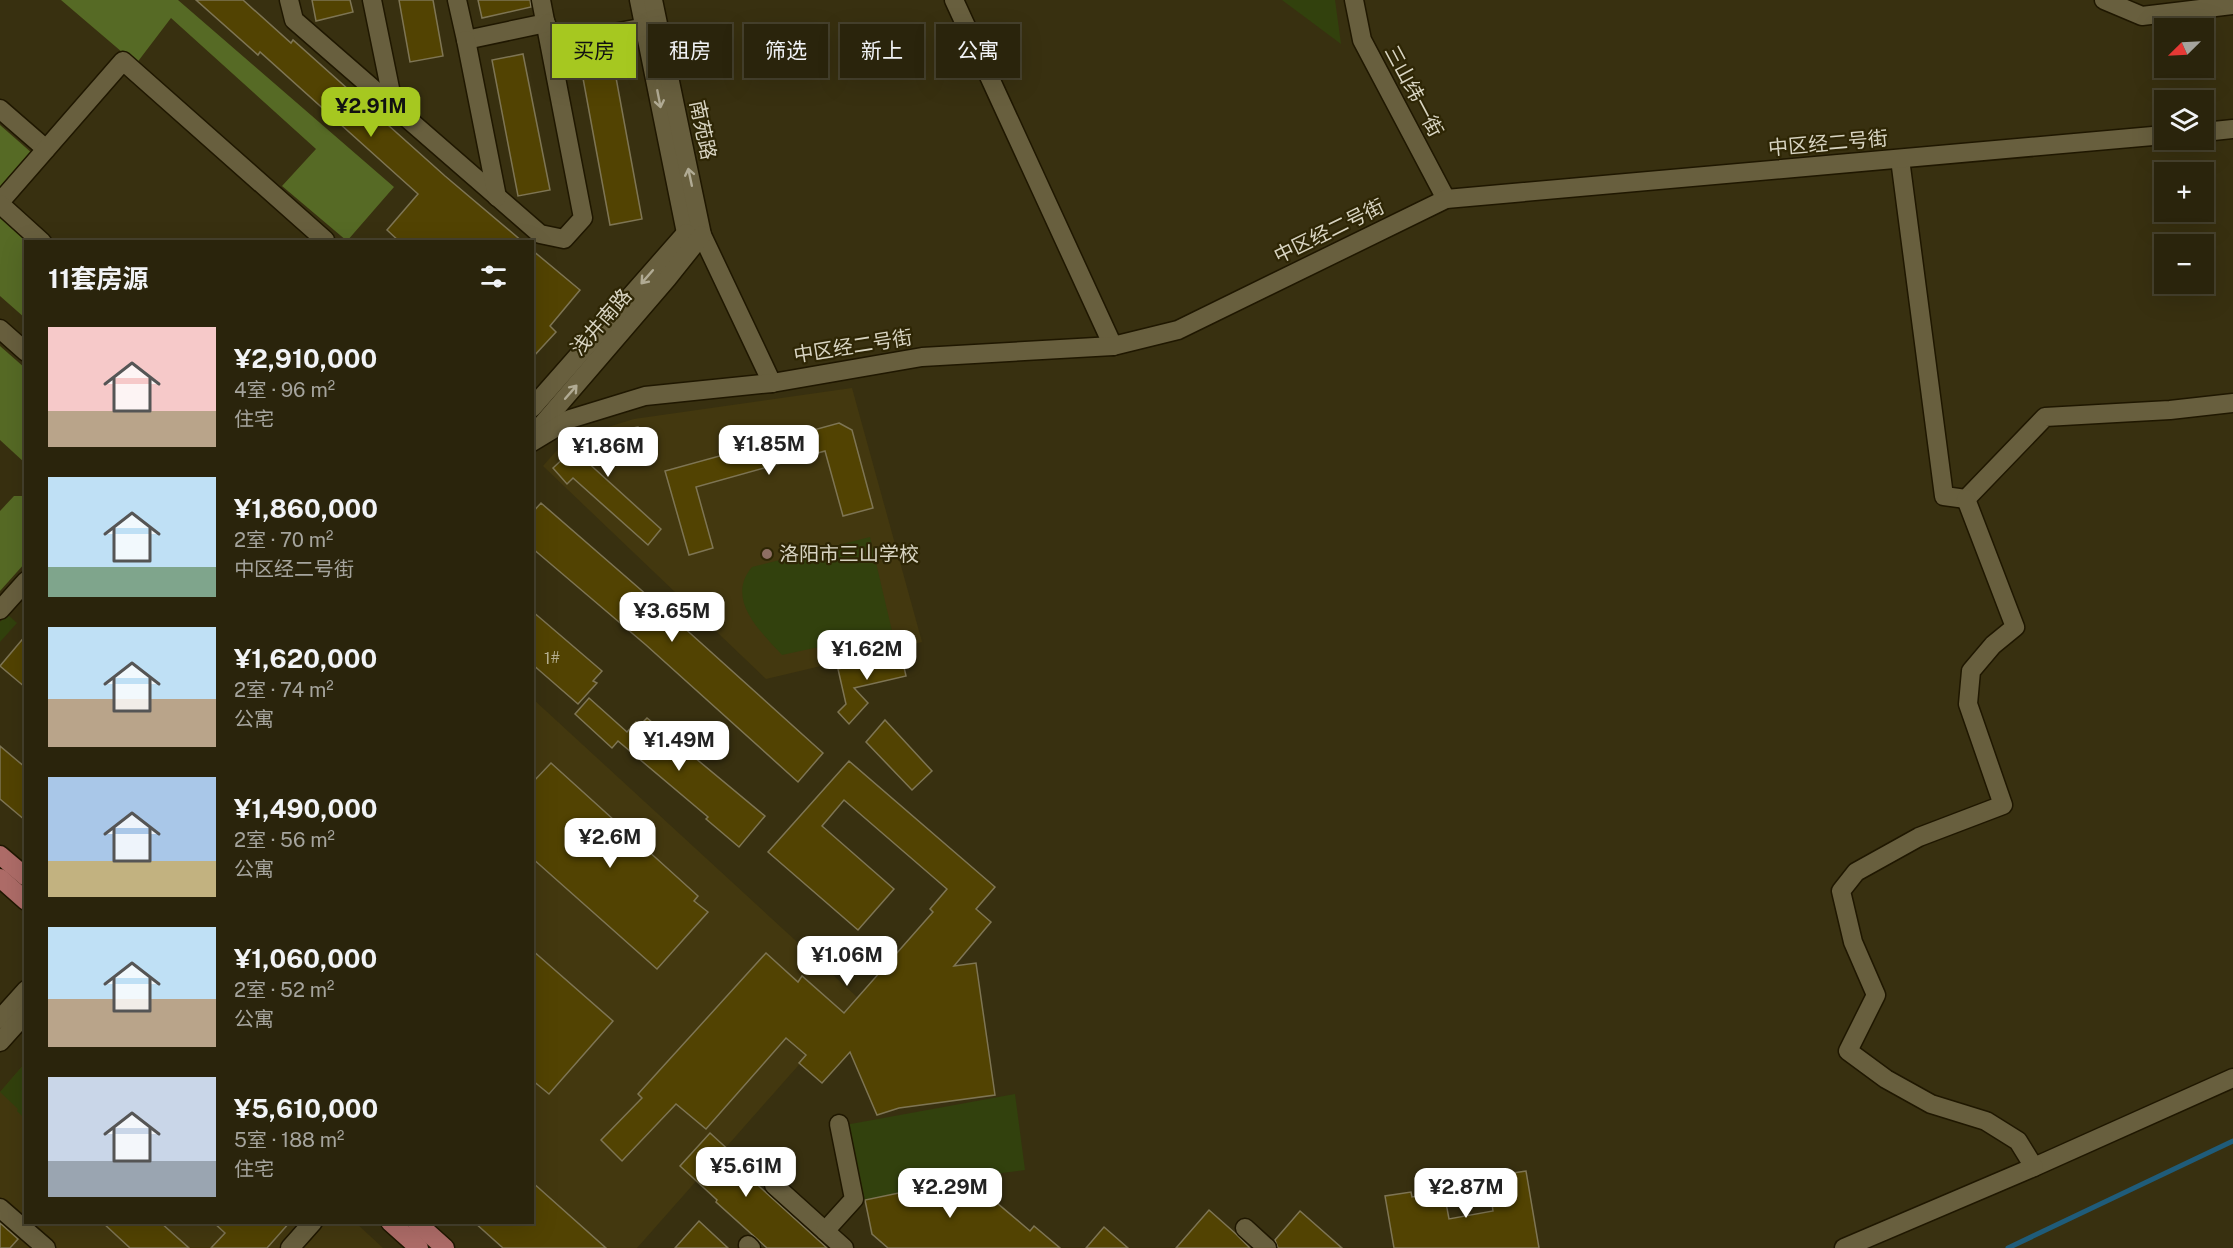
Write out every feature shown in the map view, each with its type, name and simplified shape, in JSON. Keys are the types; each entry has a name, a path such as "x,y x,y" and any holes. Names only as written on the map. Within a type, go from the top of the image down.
{"main road":[{"path":"0,855 24,875"},
{"path":"0,879 24,899"},
{"path":"392,1224 419,1248"},
{"path":"418,1224 445,1248"}],"street":[{"path":"289,0 294,21 394,108 540,234 564,239 583,219 541,0"},
{"path":"372,0 394,108"},
{"path":"457,0 497,197"},
{"name":"南苑路","path":"639,0 650,24"},
{"name":"南苑路","path":"651,24 653,0"},
{"path":"954,0 1113,346"},
{"name":"三山纬一街","path":"1354,0 1362,40 1446,199"},
{"path":"2104,0 2142,16 2233,5"},
{"path":"466,40 546,23"},
{"path":"550,45 648,27"},
{"path":"40,240 0,203 123,62 325,240"},
{"name":"南苑路","path":"662,78 695,237 768,383"},
{"path":"0,109 46,149"},
{"path":"2214,131 2233,129"},
{"name":"中区经二号街","path":"534,441 570,418 645,396 768,383 922,357 1113,346 1178,330 1446,199 2154,136"},
{"path":"1900,159 1944,496 1966,499"},
{"name":"浅井南路","path":"534,406 695,237"},
{"name":"浅井南路","path":"534,434 695,237"},
{"path":"0,329 24,349"},
{"path":"1966,499 2044,417 2170,410 2233,403"},
{"path":"1966,499 2015,627 1993,645 1971,672 1968,704 2003,806 1919,837 1856,872 1841,891 1853,942 1876,995 1848,1051 1886,1079 1931,1104 1986,1121 2018,1141 2034,1167"},
{"path":"0,610 24,583"},
{"path":"0,1019 24,992"},
{"path":"0,1042 24,1015"},
{"path":"1844,1248 2034,1167 2233,1078"},
{"path":"825,1231 854,1199 838,1124"},
{"path":"774,1185 844,1248"},
{"path":"0,1208 46,1248"},
{"path":"290,1248 311,1224"},
{"path":"1245,1228 1267,1248"}],"shaded area":[{"name":"洛阳市三山学校","path":"852,388 922,642 766,679 543,466 566,440 634,419"},
{"path":"534,700 858,998 637,1248 511,1248 530,1224 534,1224"},
{"path":"24,1064 24,1224 357,1224 383,1248 0,1248 0,1092"}],"green space":[{"path":"61,0 178,0 394,187 346,240 282,186 316,149 171,18 136,64"},
{"path":"1282,0 1335,0 1341,44"},
{"path":"0,125 33,154 0,192"},
{"path":"0,214 31,240 24,240 24,317 0,296"},
{"path":"0,346 24,367 24,462 0,440"},
{"path":"14,496 24,496 24,564 0,591 0,511"},
{"path":"870,537 892,631 782,655 764,636 744,603 742,591 745,579 752,567"},
{"path":"7,614 17,623 0,642 0,622"},
{"path":"24,1064 24,1118 0,1092"},
{"path":"1015,1094 1025,1170 985,1175 864,1200 845,1125"}],"building":[{"path":"196,0 243,0 291,43 293,40 445,176 521,240 398,240 387,230 418,194 260,52 258,55"},
{"path":"312,0 350,0 353,12 316,21"},
{"path":"399,0 433,0 443,56 410,62"},
{"path":"478,0 530,0 531,7 482,18"},
{"path":"523,54 550,190 518,196 492,60"},
{"path":"583,78 616,78 642,219 610,225"},
{"path":"534,252 580,290 550,326 556,332 534,356"},
{"path":"839,423 852,430 873,508 843,516 825,451 696,487 713,548 689,555 665,471"},
{"path":"638,427 643,447 585,460 661,529 648,545 573,478 567,484 553,468 584,439"},
{"path":"541,503 823,753 798,782 646,645 534,550 534,511"},
{"path":"534,613 602,671 593,681 597,683 578,704 534,666"},
{"path":"24,637 24,686 0,666"},
{"path":"901,654 906,676 854,688 868,703 849,724 838,712 846,704 838,669"},
{"path":"589,698 627,732 636,722 640,725 647,718 765,816 739,847 706,819 708,817 618,741 612,748 575,714"},
{"path":"885,720 932,771 912,790 866,742"},
{"path":"0,746 24,766 24,819 0,799"},
{"path":"849,761 995,887 976,909 991,922 954,966 976,963 995,1095 899,1108 877,1115 850,1052 822,1083 799,1063 806,1055 786,1038 706,1129 676,1104 622,1161 601,1140 642,1098 638,1094 766,953 798,982 802,976 844,1013 933,912 930,909 947,889 844,800 822,826 894,889 858,930 768,852"},
{"path":"551,763 698,896 694,901 708,912 657,969 534,860 534,781"},
{"path":"534,952 613,1021 549,1094 534,1082"},
{"path":"710,1133 733,1154 729,1159 827,1248 767,1248 716,1202 717,1200 680,1166"},
{"path":"1526,1171 1539,1248 1394,1248 1385,1196 1411,1192 1412,1197 1444,1192 1449,1219 1493,1211 1488,1177"},
{"path":"985,1175 990,1197 1030,1231 1034,1226 1060,1248 888,1248 872,1234 865,1200"},
{"path":"534,1184 606,1248 503,1248 476,1224 534,1224"},
{"path":"1209,1210 1236,1234 1250,1248 1176,1248"},
{"path":"1300,1211 1342,1248 1278,1248 1275,1240"},
{"path":"699,1221 728,1248 675,1248"},
{"path":"0,1223 18,1239 10,1248 0,1248"},
{"path":"104,1224 162,1224 189,1248 130,1248"},
{"path":"215,1224 288,1224 267,1248 211,1248 225,1233"},
{"path":"1104,1227 1128,1248 1086,1248"}],"waterway":[{"path":"2008,1248 2233,1141"}],"place":[{"name":"洛阳市三山学校","path":"767,554"}]}
